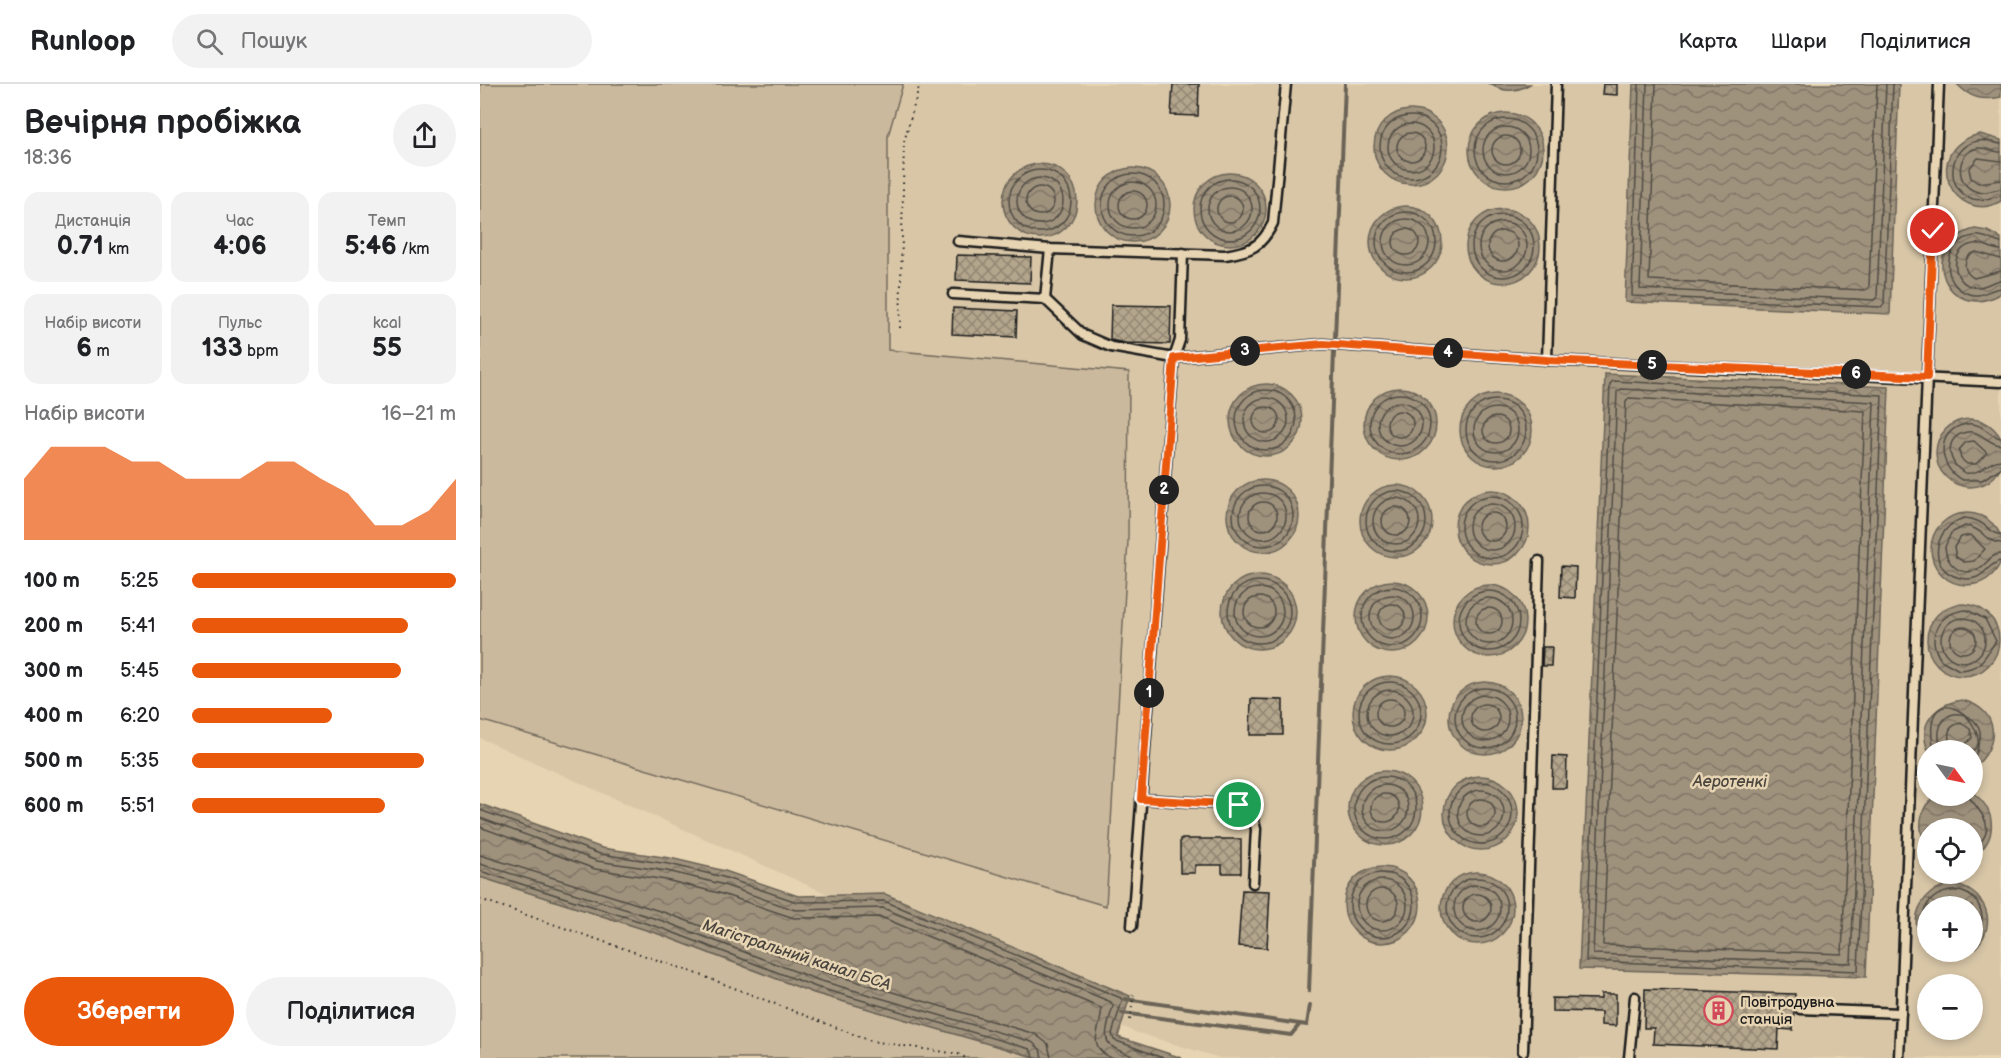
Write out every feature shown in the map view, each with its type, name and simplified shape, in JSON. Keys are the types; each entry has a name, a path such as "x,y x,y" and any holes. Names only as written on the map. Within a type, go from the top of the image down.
{"lane":[{"path":"958,241 1050,249 1226,255 1247,251 1264,240 1273,223 1286,84"},
{"path":"1547,360 1556,84"},
{"path":"1899,1058 1939,84"},
{"path":"1046,299 1050,249"},
{"path":"1132,926 1174,358 1180,340 1183,253"},
{"path":"953,294 1046,299 1083,335 1111,347 1174,358 1323,344 1547,360 2001,382"},
{"path":"1523,1051 1539,561"},
{"path":"1141,799 1239,805 1252,814 1256,829 1253,883"},
{"path":"1629,1058 1635,997"},
{"path":"1800,1009 1901,1013"}],"path":[{"path":"900,328 904,142 920,84"},
{"path":"480,898 698,974 871,1041 958,1054 966,1058"},
{"path":"1130,1020 1134,992"}],"shaded area":[{"path":"480,84 2001,84 2001,1058 1220,1058 1135,1032 480,738"},
{"path":"480,84 903,84 888,136 888,350 1129,372 1128,541 1106,906 480,720"},
{"path":"480,877 659,934 814,993 1037,1058 480,1058"}],"water":[{"path":"1490,84 1530,84 1510,90"},
{"path":"1633,84 1899,84 1890,314 1625,302"},
{"path":"1957,84 2001,84 2001,97 1988,99 1977,97"},
{"path":"1411,110 1425,113 1437,121 1445,133 1448,147 1445,161 1437,173 1425,181 1411,184 1397,181 1385,173 1377,161 1374,147 1377,133 1385,121 1397,113"},
{"path":"1506,113 1520,116 1532,124 1540,136 1543,150 1540,164 1532,176 1520,184 1506,187 1492,184 1480,176 1472,164 1469,150 1472,136 1480,124 1492,116"},
{"path":"1980,134 2001,140 2001,201 1984,206 1969,204 1957,196 1949,183 1947,169 1950,155 1961,142"},
{"path":"1040,164 1061,170 1071,180 1077,201 1071,222 1061,232 1040,238 1019,232 1009,222 1003,201 1009,180 1019,170"},
{"path":"1133,168 1147,171 1159,179 1167,191 1170,205 1167,219 1159,231 1147,239 1133,242 1119,239 1107,231 1099,219 1096,205 1099,191 1107,179 1119,171"},
{"path":"1230,173 1250,179 1260,189 1266,209 1260,229 1250,239 1230,245 1210,239 1200,229 1194,209 1200,189 1210,179"},
{"path":"1406,206 1420,209 1432,216 1439,228 1442,242 1439,256 1432,268 1420,275 1406,278 1392,275 1380,268 1373,256 1370,242 1373,228 1380,216 1392,209"},
{"path":"1503,209 1524,215 1534,225 1540,246 1534,267 1524,277 1503,283 1482,277 1472,267 1466,246 1472,225 1482,215"},
{"path":"1975,229 1987,231 2001,238 2001,293 1982,300 1966,299 1953,291 1945,279 1942,265 1945,250 1956,238"},
{"name":"Аеротенкі","path":"1605,374 1889,387 1866,977 1579,969"},
{"path":"1266,384 1286,390 1296,400 1302,420 1296,440 1286,450 1266,456 1246,450 1236,440 1230,420 1236,400 1246,390"},
{"path":"1400,388 1420,394 1430,404 1436,424 1430,444 1420,454 1400,460 1380,454 1370,444 1364,424 1370,404 1380,394"},
{"path":"1496,394 1516,400 1526,410 1532,430 1526,450 1516,460 1496,466 1476,460 1466,450 1460,430 1466,410 1476,400"},
{"path":"1977,419 1989,425 2002,440 2002,466 1994,477 1983,485 1963,487 1957,485 1946,477 1938,466 1936,446 1938,440 1946,429 1957,421"},
{"path":"1270,480 1289,490 1297,502 1299,516 1297,530 1289,542 1277,550 1256,552 1237,542 1229,530 1227,509 1237,490 1249,482"},
{"path":"1403,485 1422,495 1430,507 1432,521 1430,535 1422,547 1410,555 1389,557 1370,547 1362,535 1360,514 1370,495 1382,487"},
{"path":"1492,490 1506,493 1518,501 1526,513 1529,527 1526,541 1518,553 1506,561 1492,564 1478,561 1466,553 1458,541 1455,527 1458,513 1466,501 1478,493"},
{"path":"1967,513 1981,516 1993,523 2000,535 2002,556 2000,563 1993,575 1981,582 1967,585 1953,582 1941,575 1934,563 1931,549 1934,535 1941,523 1953,516"},
{"path":"1266,575 1286,585 1294,598 1296,612 1294,626 1286,639 1273,647 1252,649 1232,639 1224,626 1222,605 1232,585 1245,577"},
{"path":"1392,581 1412,587 1422,597 1428,617 1422,637 1412,647 1392,653 1372,647 1362,637 1356,617 1362,597 1372,587"},
{"path":"1489,585 1503,588 1515,595 1522,607 1525,621 1522,635 1515,647 1503,654 1489,657 1475,654 1463,647 1456,635 1453,621 1456,607 1463,595 1475,588"},
{"path":"1963,604 1983,610 1993,620 1999,640 1993,660 1983,670 1963,676 1943,670 1933,660 1927,640 1933,620 1943,610"},
{"path":"1390,676 1411,682 1421,692 1427,713 1421,734 1411,744 1390,750 1369,744 1359,734 1353,713 1359,692 1369,682"},
{"path":"1492,682 1511,692 1519,704 1521,718 1519,732 1511,744 1499,752 1478,754 1459,744 1451,732 1449,711 1459,692 1471,684"},
{"path":"1962,700 1975,705 1984,711 1990,720 1992,739 1983,757 1983,740 1925,740 1927,723 1931,716 1937,710"},
{"path":"1385,771 1399,774 1411,782 1419,794 1422,808 1419,822 1411,834 1399,842 1385,845 1371,842 1359,834 1351,822 1348,808 1351,794 1359,782 1371,774"},
{"path":"1481,776 1495,779 1507,787 1515,799 1518,813 1515,827 1507,839 1495,847 1481,850 1467,847 1455,839 1447,827 1444,813 1447,799 1455,787 1467,779"},
{"path":"1983,803 1990,816 1991,825 1987,842 1983,847 1983,818 1921,818 1926,806 1983,806"},
{"name":"Магістральний канал БСА","path":"480,804 602,848 670,858 725,871 798,896 885,894 1130,996 1118,1037 1182,1058 1037,1058 814,993 659,934 480,877"},
{"path":"1382,867 1397,870 1409,878 1417,890 1420,905 1417,920 1409,932 1397,940 1382,943 1367,940 1355,932 1347,920 1344,905 1347,890 1355,878 1367,870"},
{"path":"1484,872 1503,882 1511,894 1513,908 1511,922 1503,934 1491,942 1470,944 1451,934 1443,922 1441,901 1451,882 1463,874"},
{"path":"1950,884 1962,887 1976,896 1928,896 1940,887"},
{"path":"1983,904 1988,919 1983,938"}],"building":[{"path":"1173,84 1199,84 1198,116 1171,115"},
{"path":"1603,84 1617,84 1617,95 1602,94"},
{"path":"957,255 1031,257 1030,283 956,280"},
{"path":"1111,305 1171,306 1170,344 1125,343 1110,340"},
{"path":"953,308 1017,311 1016,337 952,334"},
{"path":"1561,566 1576,567 1575,598 1560,597"},
{"path":"1543,647 1552,647 1551,666 1542,666"},
{"path":"1251,699 1283,700 1283,735 1250,735"},
{"path":"1553,756 1567,757 1566,788 1552,788"},
{"path":"1180,839 1241,839 1241,873 1222,873 1222,865 1195,865 1195,873 1180,873"},
{"path":"1242,890 1270,891 1267,948 1238,946"},
{"name":"Повітродувна станція","path":"1645,989 1795,994 1793,1030 1779,1029 1778,1049 1653,1044 1654,1028 1644,1028"},
{"path":"1601,994 1616,994 1616,1026 1601,1025 1601,1012 1552,1011 1552,998 1601,999"}],"waterway":[{"path":"1335,338 1345,84"},
{"path":"1309,991 1334,352"},
{"path":"1125,999 1307,1025 1310,1005"},
{"path":"1122,1013 1291,1035 1300,1024"}],"place":[{"name":"Повітродувна станція","path":"1719,1011"}],"route":[{"path":"1239,805 1141,799 1174,358 1323,344 1547,360 1927,377 1933,231"}]}
